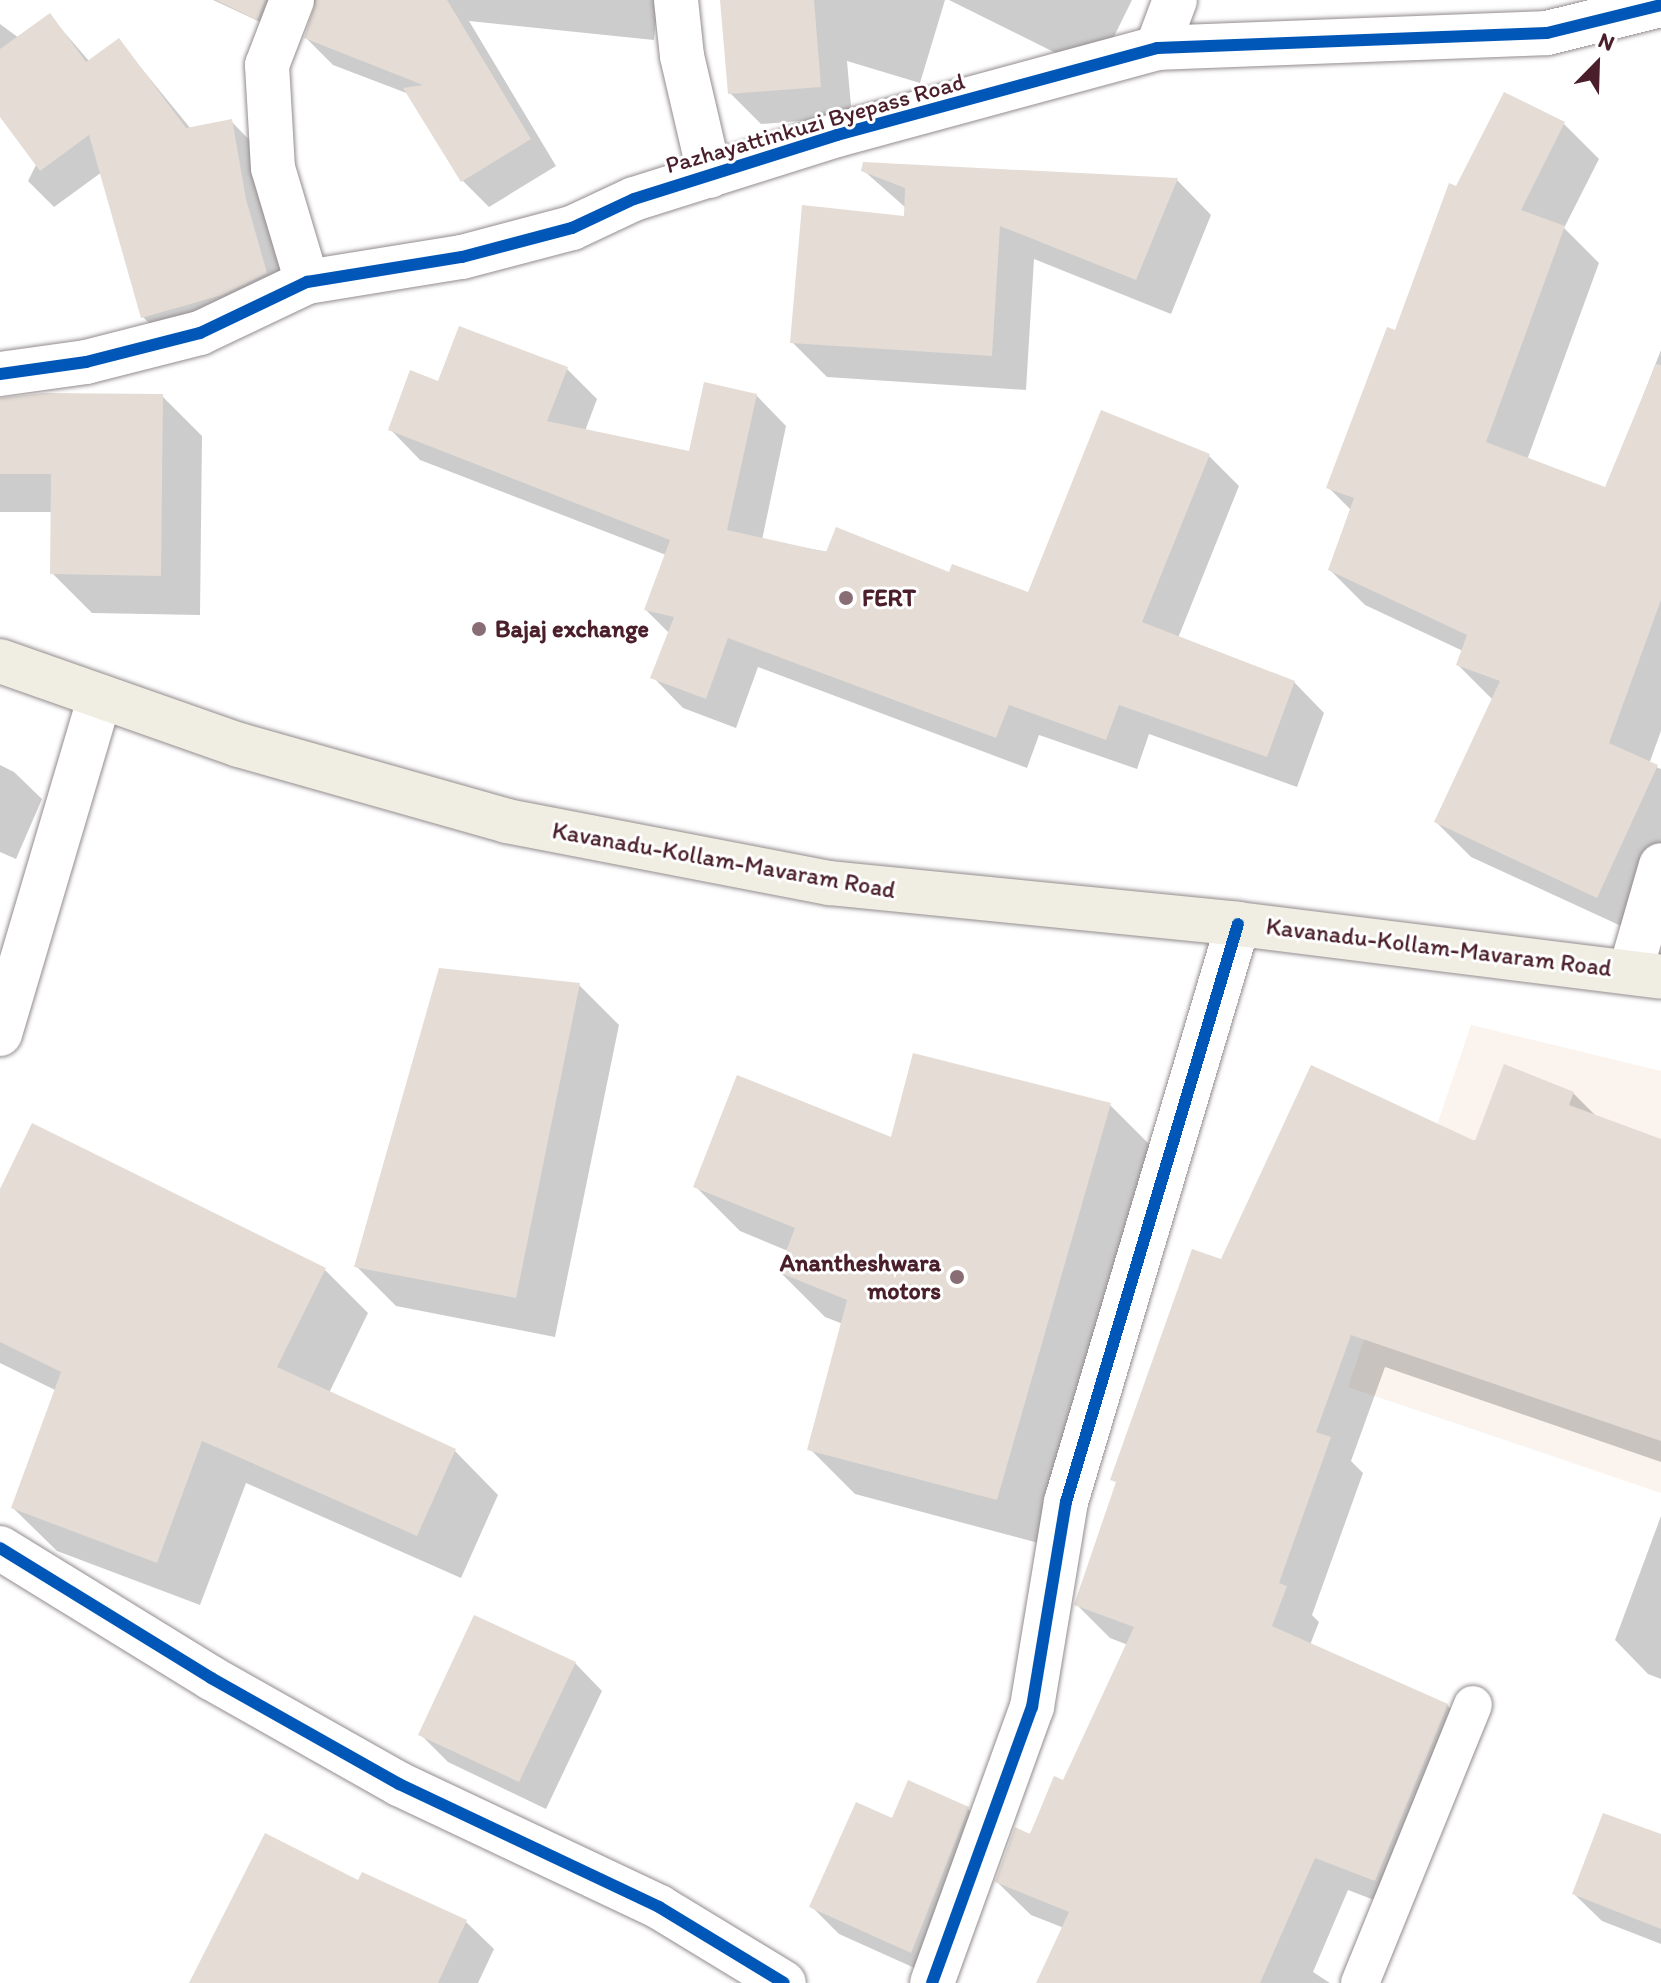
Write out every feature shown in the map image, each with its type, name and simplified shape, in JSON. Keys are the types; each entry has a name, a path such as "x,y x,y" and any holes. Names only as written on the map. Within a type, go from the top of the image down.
{"main road":[{"name":"Kavanadu-Kollam-Mavaram Road","path":"0,661 239,745 507,821 830,883 1238,924 1646,973"}],"street":[{"path":"292,0 267,65 273,168 307,282"},
{"path":"676,0 682,56 710,176"},
{"path":"1157,48 1175,0"},
{"name":"Pazhayattinkuzi Byepass Road","path":"0,374 86,362 200,333 307,282 462,257 572,228 634,199 837,135 1157,48 1547,33 1661,5"},
{"path":"0,1034 100,697"},
{"path":"1646,973 1661,865"},
{"path":"932,1983 1032,1707 1066,1502 1238,924"},
{"path":"0,1548 211,1678 385,1777 659,1907 784,1983"}],"lane":[{"path":"1360,1983 1473,1705"}],"shaded area":[{"path":"1471,1025 1661,1071 1661,1493 1348,1387"}],"building":[{"path":"216,0 265,0 257,20"},
{"path":"316,0 447,0 531,139 461,182 403,88 423,85 304,38"},
{"path":"720,0 814,0 821,87 728,94"},
{"path":"50,13 86,62 119,38 186,128 232,119 246,199 267,273 222,295 141,318 89,135 40,171 0,117 0,49"},
{"path":"1504,92 1565,122 1521,210 1565,226 1486,442 1605,487 1656,364 1661,365 1661,600 1609,743 1658,765 1597,898 1434,822 1500,681 1456,665 1467,635 1328,570 1354,498 1326,488 1387,327 1395,330 1449,183 1456,186"},
{"path":"863,162 1178,178 1136,280 1000,226 992,356 790,343 802,205 904,216 905,188 861,171"},
{"path":"459,326 568,367 547,421 689,451 704,382 757,394 727,530 826,552 836,527 949,572 952,564 1028,592 1101,410 1210,454 1142,622 1295,681 1267,757 1119,705 1106,740 1009,705 996,738 728,638 706,699 650,678 674,617 644,610 670,540 388,430 410,370 438,381"},
{"path":"43,393 163,394 161,576 50,574 51,474 0,474 0,398"},
{"path":"439,968 580,983 516,1298 354,1267"},
{"name":"Anantheshwara motors","path":"913,1053 1111,1103 997,1500 807,1450 847,1300 778,1272 795,1228 693,1187 737,1075 891,1137"},
{"path":"1504,1064 1574,1092 1569,1105 1661,1139 1661,1441 1351,1335 1316,1432 1331,1437 1279,1583 1287,1586 1272,1626 1448,1704 1375,1881 1315,1858 1260,1983 1036,1983 1069,1912 995,1882 1015,1827 1030,1834 1054,1776 1063,1780 1134,1627 1074,1605 1116,1482 1110,1480 1192,1249 1221,1259 1311,1065 1475,1141"},
{"path":"32,1123 326,1268 277,1367 456,1449 417,1536 202,1441 157,1563 11,1508 61,1372 0,1342 0,1189"},
{"path":"474,1615 576,1662 519,1782 418,1735"},
{"path":"908,1780 969,1807 911,1953 809,1907 856,1802 892,1818"},
{"path":"1603,1813 1661,1834 1661,1929 1572,1894"},
{"path":"265,1833 358,1880 362,1872 467,1920 438,1983 189,1983"}],"cycle path":[{"path":"0,374 86,362 200,333 307,282 462,257 572,228 634,199 837,135 1157,48 1547,33 1661,5"},
{"path":"932,1983 1032,1707 1066,1502 1238,924"},
{"path":"0,1548 211,1678 399,1784 659,1907 784,1983"}],"place":[{"name":"FERT","path":"846,598"},
{"name":"Bajaj exchange","path":"479,629"},
{"name":"Anantheshwara motors","path":"957,1277"}]}
